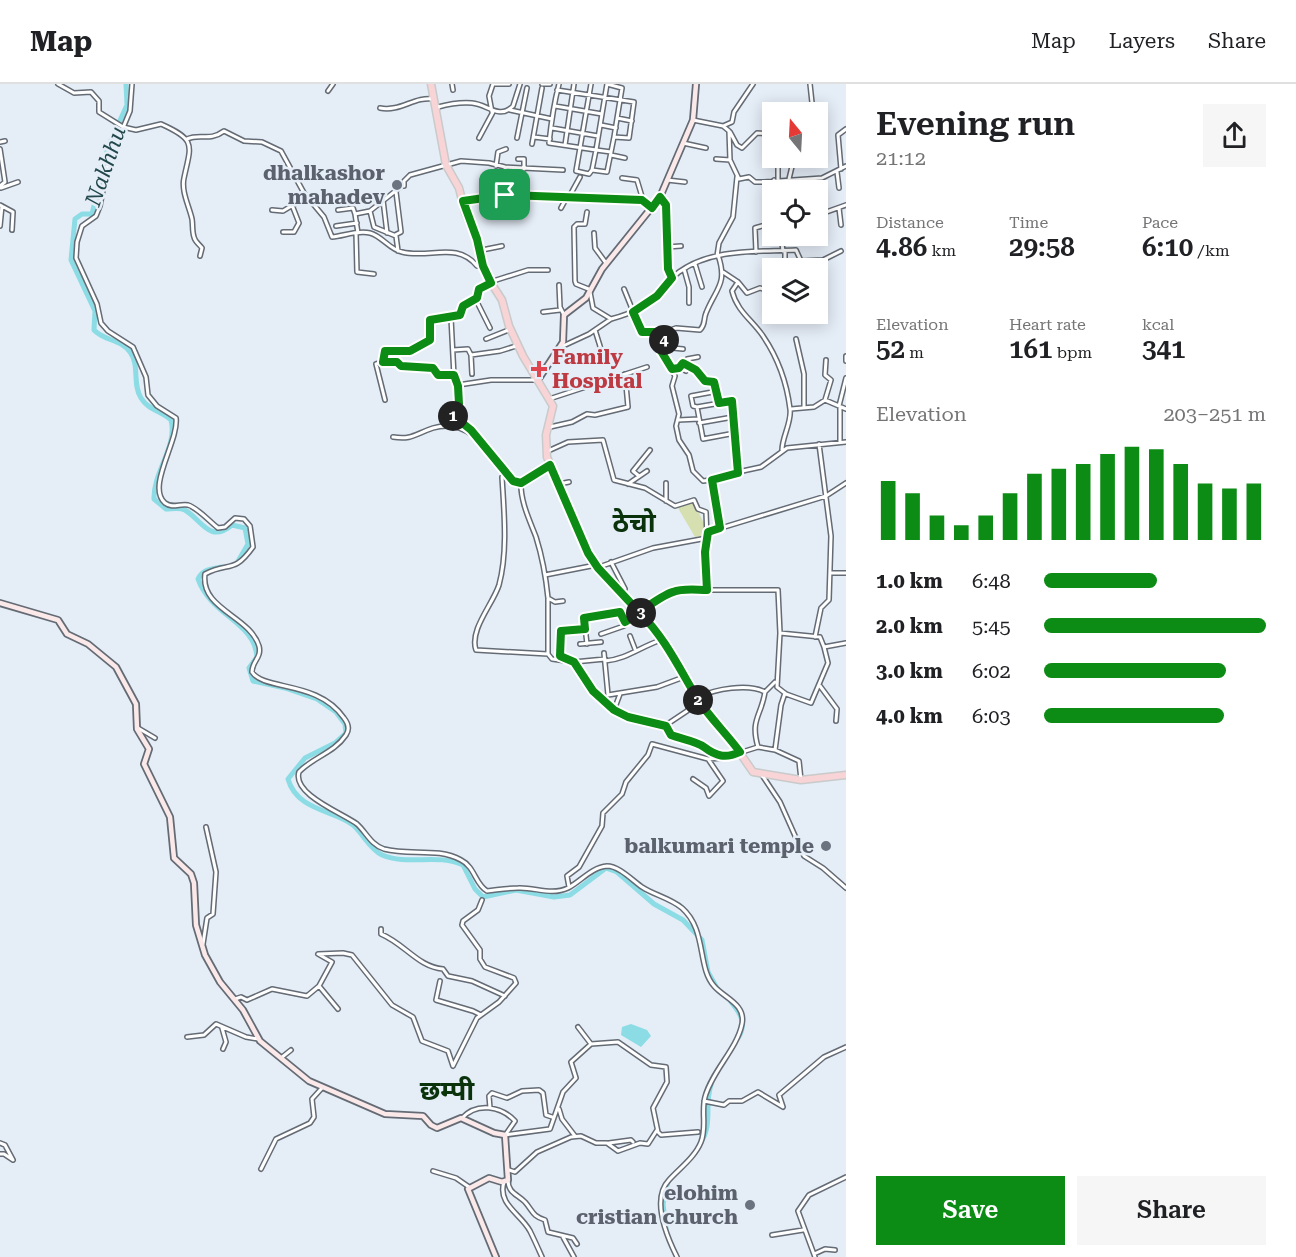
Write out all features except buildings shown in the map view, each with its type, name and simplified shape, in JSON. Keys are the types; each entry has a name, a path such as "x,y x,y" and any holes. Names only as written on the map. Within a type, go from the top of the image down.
{"main road":[{"path":"431,84 438,107 446,165 457,182 480,250 483,266 502,300 518,345 553,410 548,427 547,452 550,465 582,542 597,566 663,639 697,698 736,754 753,772 801,780 846,775"},
{"path":"538,380 563,342 562,313 577,306 591,291 606,263 660,197 693,120 696,84"},
{"path":"0,603 58,620 68,634 86,642 113,664 136,704 136,727 149,749 144,762 170,817 174,858 191,874 194,882 196,925 213,971 235,999 258,1039 276,1057 305,1079 385,1114 421,1115 437,1128 461,1118 494,1133 505,1135 509,1170 506,1181 489,1178 469,1187 476,1212 496,1257"}],"street":[{"path":"58,84 74,93 91,92 99,101 99,112 122,126 136,130 161,124 187,139 190,146 190,159 184,178 185,199 192,218 194,239 202,248 200,256"},
{"path":"132,84 130,111 108,164 100,206 96,216 82,226 75,258 97,304 101,323 108,331 133,347 146,377 148,395 157,406 176,418 174,440 161,472 159,493 163,501 170,506 189,505 218,528 225,526 235,518 244,519 250,526 253,546 245,559 230,569 214,569 205,574 204,583 212,597 251,631 259,645 260,656 252,672 260,681 306,690 328,699 348,724 348,732 341,742 298,772 300,785 308,795 357,825 378,846 414,854 442,853 453,856 472,869 487,891 520,888 556,891 569,888 578,879 598,869 606,866 614,868 645,889 682,908 692,920 700,939 707,974 714,987 732,999 742,1016 742,1024 717,1068 704,1101 705,1125 701,1144 664,1186 663,1222 677,1257"},
{"path":"328,91 333,84"},
{"path":"452,84 453,90"},
{"path":"479,138 493,112 489,96 493,84 509,84"},
{"path":"510,110 520,84"},
{"path":"532,144 542,86 550,84"},
{"path":"559,84 549,139 551,144 596,150 625,158"},
{"path":"565,145 574,84"},
{"path":"591,84 576,171 589,174 592,170 607,84 622,86 607,172 592,170"},
{"path":"723,126 732,122 734,112 753,84"},
{"path":"810,84 812,102"},
{"path":"517,138 527,87"},
{"path":"557,90 634,102 629,139 614,137"},
{"path":"380,108 400,109 420,99 436,99"},
{"path":"438,107 450,103 471,103 482,105 493,112 510,110 552,119"},
{"path":"555,106 602,114"},
{"path":"617,118 632,121"},
{"path":"693,120 723,126 729,130 737,145 742,148 757,133 762,133"},
{"path":"601,124 616,128"},
{"path":"552,128 598,136"},
{"path":"841,169 838,133 846,129"},
{"path":"624,289 642,332 664,332 676,328 702,329 706,313 722,283 723,272 718,256 719,243 732,221 737,177 730,160 729,130"},
{"path":"187,139 191,137 214,138 224,131 244,141 262,142 281,151 287,158 292,174 300,181 304,194 309,196 324,217 332,237 371,233 398,251 458,252 472,258 477,266 483,266"},
{"path":"534,137 549,139"},
{"path":"0,142 5,141"},
{"path":"683,143 706,148"},
{"path":"0,149 5,184 0,187"},
{"path":"496,166 498,152 506,149"},
{"path":"518,159 524,159 524,169"},
{"path":"716,159 730,160"},
{"path":"355,214 370,211 404,185 410,175 461,161 506,168 563,170"},
{"path":"777,168 776,180 822,178 846,166"},
{"path":"505,195 506,168"},
{"path":"789,179 792,168"},
{"path":"837,172 839,188"},
{"path":"561,208 580,177"},
{"path":"737,177 751,177 758,182 762,182"},
{"path":"622,178 637,180 642,200"},
{"path":"667,180 686,182"},
{"path":"0,187 6,188 18,182"},
{"path":"370,211 374,227 395,235 401,232 396,192"},
{"path":"463,201 527,193 538,197 642,200 652,208"},
{"path":"272,210 283,210 309,196"},
{"path":"660,197 668,212 667,247 669,272 672,278"},
{"path":"383,200 387,233"},
{"path":"283,232 294,232 299,223 292,205"},
{"path":"828,212 846,205"},
{"path":"0,226 1,206 13,212 12,230"},
{"path":"338,210 353,208 357,223 357,272 374,274"},
{"path":"839,208 841,225"},
{"path":"587,212 585,224 577,224 574,227 574,281 591,291 593,308 612,319"},
{"path":"336,226 357,223"},
{"path":"756,252 755,228 762,226"},
{"path":"594,233 595,248 606,263"},
{"path":"395,235 398,251"},
{"path":"480,250 502,246"},
{"path":"667,247 681,246"},
{"path":"783,246 784,258"},
{"path":"559,348 612,319 633,312 657,296 672,278 695,264 718,256 756,252 796,250 800,258"},
{"path":"827,258 841,251"},
{"path":"695,264 702,287"},
{"path":"684,269 689,286 689,303"},
{"path":"383,362 385,351 410,351 430,340 430,320 460,315 463,306 475,298 479,289 491,282 528,270 548,270"},
{"path":"723,272 738,282 749,294 762,289"},
{"path":"738,282 732,291 735,301 748,321 762,336 785,381 790,409 782,450"},
{"path":"543,312 562,313 559,285"},
{"path":"475,298 490,328"},
{"path":"451,318 454,375 458,386 459,404 449,410 450,413 471,430 513,481 521,483 550,465"},
{"path":"486,339 511,329"},
{"path":"595,330 604,359"},
{"path":"664,332 662,353 675,376 674,394 679,414 676,426 680,440 689,455 693,471 703,481 761,467 782,450 846,442"},
{"path":"796,339 804,374 804,408"},
{"path":"471,355 500,351 518,345"},
{"path":"663,347 683,349"},
{"path":"453,350 468,349 471,355 472,374"},
{"path":"846,356 846,362"},
{"path":"680,368 689,358 698,357"},
{"path":"790,409 819,405 825,400 831,380 825,375 826,360"},
{"path":"385,400 376,364 397,362 401,366 433,368 438,375 454,375"},
{"path":"683,363 696,370 705,381 714,382 718,391 719,403"},
{"path":"549,399 647,367"},
{"path":"672,369 680,368 686,371"},
{"path":"548,427 570,423 587,414 596,415 628,407 625,374"},
{"path":"840,442 840,407 846,378"},
{"path":"458,386 491,380 538,380"},
{"path":"718,391 691,396 692,404 697,407 732,401 738,473"},
{"path":"825,400 846,409"},
{"path":"697,407 703,439 735,433"},
{"path":"678,420 699,421 734,417"},
{"path":"393,437 409,439 431,429 453,425 474,436 491,452"},
{"path":"547,452 568,442 603,440 613,478 645,488 679,506 694,500 698,509 706,512 707,590"},
{"path":"815,637 821,608 829,600 831,536 819,444"},
{"path":"639,476 633,471 650,450"},
{"path":"628,484 647,471"},
{"path":"507,474 501,477 504,530 500,582 481,622 474,644 476,650 548,654"},
{"path":"712,480 720,528"},
{"path":"558,485 569,482"},
{"path":"521,483 530,526 536,538 545,575 548,598 548,654 552,659 574,662 625,658 635,649 663,639"},
{"path":"666,483 666,501"},
{"path":"708,532 826,496 846,483"},
{"path":"545,575 597,566 652,548 707,538"},
{"path":"610,562 625,589 621,593"},
{"path":"829,573 846,573"},
{"path":"601,634 622,628 625,623 672,592 778,590 780,633 777,663 779,675 765,692 754,724 758,747"},
{"path":"548,598 555,602 563,601"},
{"path":"587,644 584,618 620,612 625,623"},
{"path":"560,659 561,631 585,629"},
{"path":"775,682 785,693 811,703 829,660 820,637 780,633"},
{"path":"630,636 635,649"},
{"path":"580,644 601,642"},
{"path":"824,647 846,643"},
{"path":"604,652 608,694 657,687 685,676"},
{"path":"574,662 593,691 614,710 628,717 666,726 671,735 704,747 712,754 736,754"},
{"path":"820,686 837,710 836,721"},
{"path":"666,726 687,711 697,698 729,689 759,689 765,692"},
{"path":"775,750 781,705 785,693"},
{"path":"614,710 620,694"},
{"path":"136,727 155,738"},
{"path":"569,888 567,876 579,867 602,826 603,813 622,794 626,782 648,755 652,744 708,759 758,747 775,750 799,761 801,780"},
{"path":"693,779 706,788 709,796 723,781 708,759"},
{"path":"762,775 780,802 804,856 823,868 846,888"},
{"path":"203,944 207,918 213,914 216,878 206,828"},
{"path":"235,999 240,996 247,1000 272,989 305,997 319,986 332,962 319,957 319,954 352,956 392,1005 413,1017 422,1041 448,1051 453,1066 473,1024 513,988 516,980 485,967 480,950 462,925 463,921 478,910 482,900"},
{"path":"381,929 381,934 400,944 427,967 443,969 448,976 472,981 505,996"},
{"path":"440,981 436,1000 481,1015"},
{"path":"319,986 338,1010"},
{"path":"187,1037 207,1033 216,1024 258,1039"},
{"path":"578,1027 591,1044"},
{"path":"222,1028 226,1042 223,1049"},
{"path":"207,1033 209,1038"},
{"path":"505,1135 550,1129 552,1117 563,1092 576,1078 572,1062 591,1044 618,1042 651,1065 666,1066 667,1082 653,1107 657,1130 661,1135 698,1132"},
{"path":"704,1101 724,1105 729,1101 742,1101 758,1092 783,1107 779,1095 824,1057 846,1047"},
{"path":"276,1057 283,1058 291,1050"},
{"path":"261,1169 276,1139 310,1123 314,1117 312,1099 324,1087"},
{"path":"490,1108 489,1096 492,1093 507,1098 522,1091 539,1090 544,1097 546,1115 552,1117"},
{"path":"558,1107 562,1119 575,1137"},
{"path":"461,1118 474,1108 490,1108 508,1113 515,1122 505,1135"},
{"path":"608,1143 618,1151 642,1142 648,1144 657,1130"},
{"path":"509,1170 515,1172 537,1152 575,1137 596,1143 631,1140 629,1146"},
{"path":"0,1143 5,1144 13,1160 0,1154"},
{"path":"433,1171 456,1178 469,1187"},
{"path":"835,1250 825,1250 815,1256 803,1230 798,1211 809,1195 846,1177"},
{"path":"506,1181 511,1192 523,1200 534,1216 545,1220 548,1232 573,1238 577,1244"},
{"path":"506,1181 502,1188 507,1203 531,1232 542,1257"},
{"path":"772,1234 803,1230"},
{"path":"563,1237 574,1257"}],"green space":[{"path":"694,502 706,528 703,536 695,537 678,508"}],"water":[{"path":"631,1024 647,1030 651,1036 641,1047 621,1035 622,1027"}],"waterway":[{"name":"Nakhhu","path":"126,84 127,105 108,147 92,214 82,214 75,219 71,260 95,311 94,330 122,345 130,352 135,363 138,393 141,398 147,405 171,420 171,440 157,479 154,499 166,509 185,510 212,531 224,530 232,525 245,528 248,544 237,563"},
{"name":"Nakhhu","path":"222,567 205,571 198,579 212,602 249,635 257,657 249,668 253,681 285,688 317,699 336,712 345,724 346,733 335,743 305,758 288,779 299,798 353,825 382,855 402,860 443,860 463,865 475,889 483,897 516,890 554,897 570,895 606,868 617,872 654,904 683,920 702,940 708,972 718,990"},
{"path":"731,1002 742,1019 741,1033 738,1038"},
{"path":"701,1142 707,1128 711,1085"},
{"path":"666,1228 663,1204 668,1181"}],"place":[{"name":"dhalkashor mahadev","path":"397,185"},
{"name":"Family Hospital","path":"539,369"},
{"name":"balkumari temple","path":"826,846"},
{"name":"elohim cristian church","path":"750,1205"}],"district":[{"name":"ठेचो","path":"634,523"},
{"name":"छम्पी","path":"447,1091"}],"route":[{"path":"505,195 463,201 465,212 477,239 486,275 491,283 479,289 477,298 463,306 460,315 430,320 430,340 410,351 385,351 383,362 397,362 401,366 433,368 438,375 454,375 458,386 459,404 449,410 450,413 486,446 513,481 521,483 550,465 588,553 598,568 640,613 645,617 663,639 697,698 740,752 733,755 717,756 708,752 704,747 671,735 666,726 628,717 614,710 593,691 574,662 560,659 561,631 585,629 584,618 620,612 625,622 640,613 654,605 672,592 707,590 705,552 708,532 720,528 712,480 715,477 738,473 732,401 719,403 717,386 714,382 706,382 690,366 683,363 679,368 672,369 661,351 664,332 642,332 633,312 657,296 672,278 668,269 669,227 666,205 660,197 652,208 642,200 538,197 527,193 505,195"}]}
